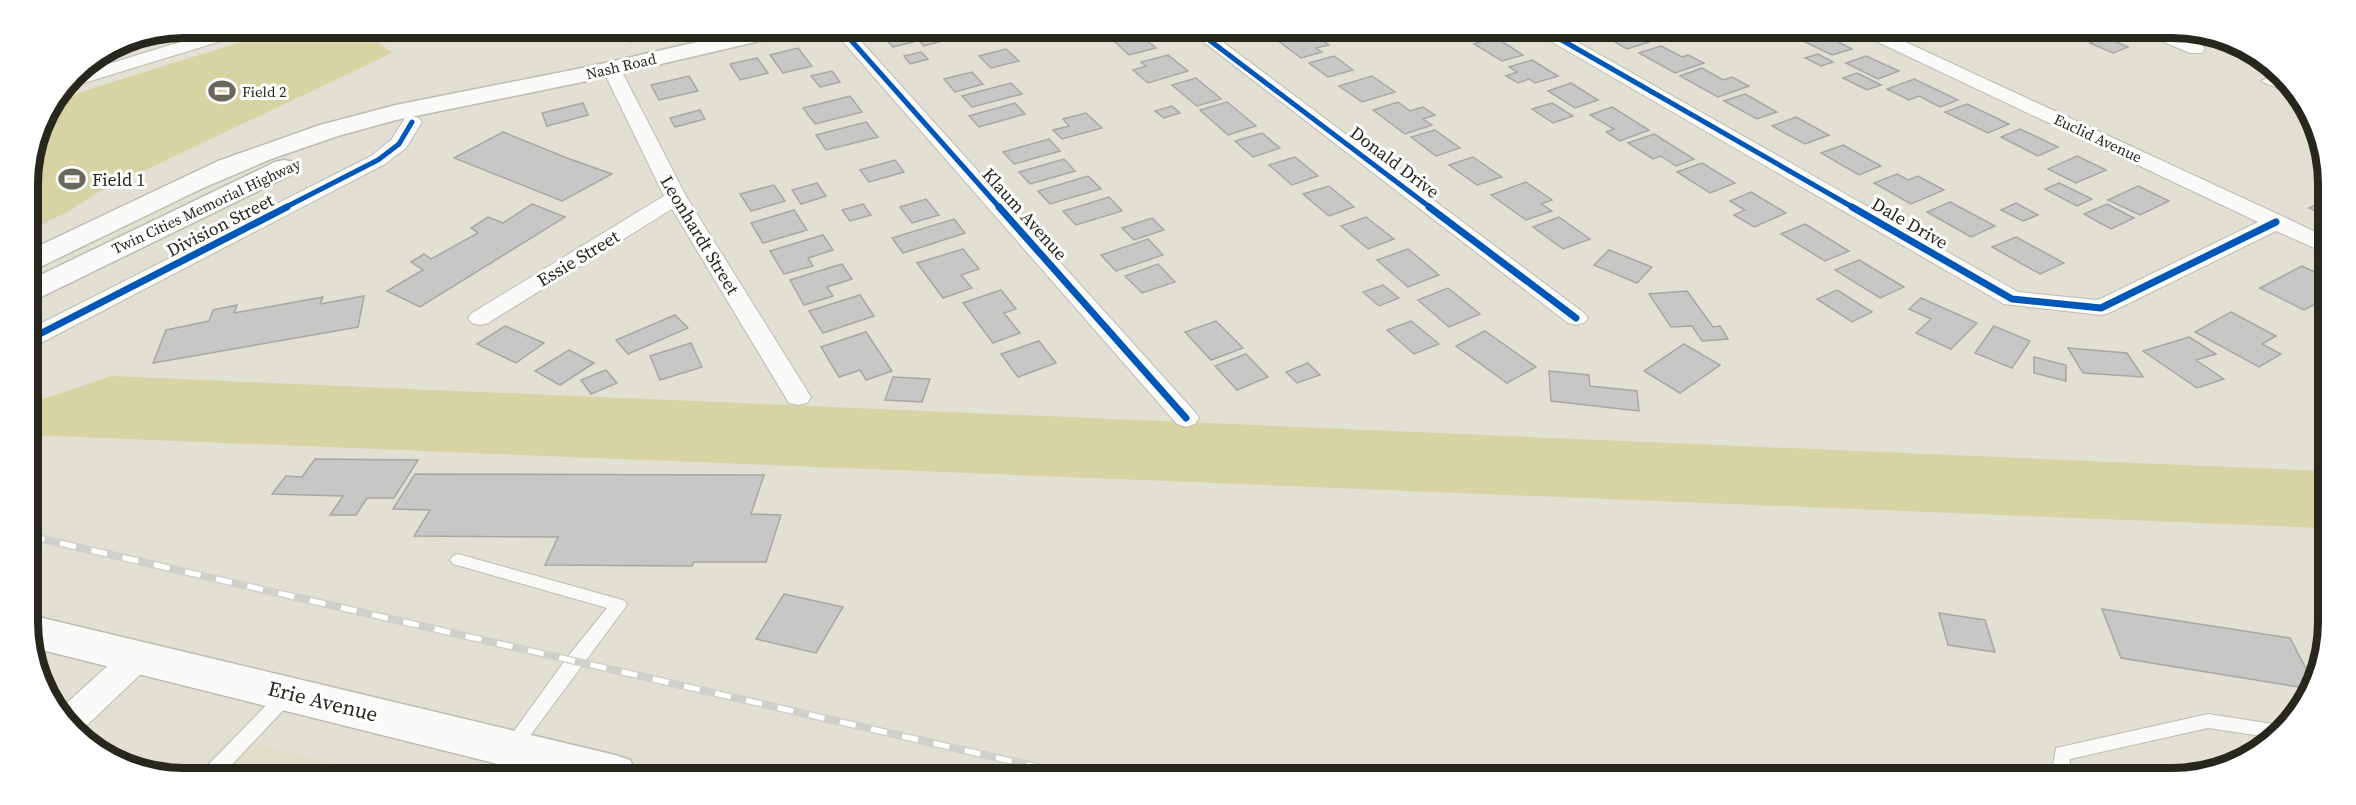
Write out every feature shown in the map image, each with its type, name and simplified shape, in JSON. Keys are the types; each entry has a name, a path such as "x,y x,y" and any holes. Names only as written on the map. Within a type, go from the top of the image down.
{"main road":[{"name":"Nash Road","path":"566,79 743,38"},
{"name":"Twin Cities Memorial Highway","path":"38,287 289,165 412,122 566,79"},
{"name":"Twin Cities Memorial Highway","path":"38,257 206,178 297,140 355,123 469,96 566,79"},
{"name":"Erie Avenue","path":"39,634 591,768"}],"street":[{"path":"84,77 212,38"},
{"name":"Klaum Avenue","path":"849,38 1186,418"},
{"name":"Donald Drive","path":"1207,38 1576,318"},
{"name":"Dale Drive","path":"1558,38 2012,299 2101,308 2276,222"},
{"name":"Euclid Avenue","path":"1884,38 2318,242"},
{"path":"2169,38 2196,49"},
{"name":"Leonhardt Street","path":"611,68 676,198 798,397"},
{"name":"Division Street","path":"38,335 378,160 399,144 412,122"},
{"name":"Essie Street","path":"480,318 676,198"},
{"path":"73,717 138,657"}],"lane":[{"path":"2274,78 2266,81 2282,88"},
{"path":"458,560 619,605 575,660 512,747"},
{"path":"218,768 289,693"},
{"path":"2061,767 2062,753 2208,722 2270,730"}],"shaded area":[{"path":"254,38 373,38 392,53 97,193 69,211 38,226 38,174 42,146 57,110 66,96"},
{"path":"165,39 119,53 137,45"},
{"path":"111,376 2318,471 2318,528 38,435 38,401"},
{"path":"229,738 353,768 201,768"}],"building":[{"path":"627,38 646,38 629,42"},
{"path":"885,38 909,38 913,42 893,47"},
{"path":"917,38 939,38 942,41 924,46"},
{"path":"1144,38 1156,48 1129,55 1115,42"},
{"path":"1318,38 1329,45 1316,48 1322,52 1301,58 1277,40"},
{"path":"1497,38 1523,55 1502,61 1474,44"},
{"path":"1608,38 1642,38 1649,42 1627,49"},
{"path":"1831,38 1852,49 1832,55 1801,40"},
{"path":"2107,38 2128,47 2113,53 2090,43"},
{"path":"1661,46 1682,57 1688,55 1704,63 1675,73 1639,53"},
{"path":"798,48 812,66 783,73 770,55"},
{"path":"1006,49 1019,61 991,68 979,56"},
{"path":"921,52 928,59 910,64 904,56"},
{"path":"1818,54 1833,62 1821,66 1805,58"},
{"path":"1168,55 1188,71 1148,83 1133,70 1146,66 1141,62"},
{"path":"1334,56 1353,70 1328,77 1309,63"},
{"path":"1866,56 1899,71 1878,79 1846,63"},
{"path":"757,58 768,73 740,80 730,64"},
{"path":"1532,60 1558,76 1535,83 1529,79 1518,83 1506,76 1517,72 1509,67"},
{"path":"1702,68 1723,80 1732,77 1749,86 1718,97 1680,76"},
{"path":"832,71 840,82 820,87 811,76"},
{"path":"972,72 983,84 955,92 944,79"},
{"path":"1857,73 1881,85 1867,90 1843,78"},
{"path":"689,76 698,91 659,100 651,85"},
{"path":"1372,76 1395,92 1362,102 1339,86"},
{"path":"1196,78 1221,99 1197,106 1172,85"},
{"path":"1914,79 1958,100 1940,107 1919,96 1909,100 1887,89"},
{"path":"1011,83 1022,94 972,107 962,96"},
{"path":"1571,83 1598,100 1575,108 1548,91"},
{"path":"1745,94 1777,112 1757,119 1724,101"},
{"path":"850,96 862,112 815,124 803,108"},
{"path":"1227,102 1256,126 1228,135 1200,110"},
{"path":"1398,102 1410,111 1423,107 1435,115 1423,119 1432,125 1405,134 1373,110"},
{"path":"583,103 588,115 547,126 542,113"},
{"path":"1015,103 1025,114 979,127 969,116"},
{"path":"1552,103 1573,116 1553,123 1532,109"},
{"path":"1967,104 2009,124 1988,133 1945,112"},
{"path":"1172,106 1180,113 1164,118 1155,111"},
{"path":"1612,107 1649,130 1620,141 1606,132 1614,129 1590,115"},
{"path":"700,110 705,119 675,127 670,118"},
{"path":"1086,113 1102,128 1062,139 1053,130 1069,126 1063,119"},
{"path":"1796,117 1829,135 1805,144 1772,126"},
{"path":"866,122 878,137 826,150 816,135"},
{"path":"2020,129 2058,147 2038,156 2001,137"},
{"path":"1435,130 1460,148 1436,156 1411,137"},
{"path":"503,132 612,174 562,201 454,158"},
{"path":"1262,133 1280,148 1253,157 1235,141"},
{"path":"1654,134 1694,159 1676,166 1661,156 1653,159 1628,143"},
{"path":"1049,139 1060,151 1014,164 1003,152"},
{"path":"1843,145 1881,166 1859,175 1821,153"},
{"path":"2077,156 2106,170 2076,183 2048,169"},
{"path":"1295,157 1318,176 1292,185 1269,165"},
{"path":"1473,157 1502,177 1477,185 1449,165"},
{"path":"1064,159 1075,171 1030,184 1019,172"},
{"path":"895,160 904,172 869,182 860,170"},
{"path":"1702,163 1735,183 1710,193 1677,172"},
{"path":"1897,174 1908,180 1918,176 1944,190 1911,204 1874,183"},
{"path":"1088,176 1101,189 1050,204 1038,191"},
{"path":"1526,182 1552,200 1541,204 1552,211 1526,220 1491,195"},
{"path":"817,183 826,196 801,204 792,190"},
{"path":"2059,183 2092,199 2077,206 2045,189"},
{"path":"774,185 785,201 751,211 740,194"},
{"path":"1329,186 1354,207 1329,216 1303,194"},
{"path":"2138,186 2169,201 2140,215 2108,200"},
{"path":"1751,192 1786,213 1754,227 1734,215 1745,210 1730,201"},
{"path":"1109,197 1122,211 1076,225 1063,211"},
{"path":"926,199 939,215 912,223 900,207"},
{"path":"1950,202 1995,226 1971,237 1927,212"},
{"path":"2016,203 2038,215 2023,221 2001,210"},
{"path":"532,204 565,217 420,307 387,291 423,270 411,262 424,254 431,259 478,233 471,228 488,217 503,223"},
{"path":"863,204 871,215 850,221 842,210"},
{"path":"2107,204 2134,218 2111,229 2084,214"},
{"path":"2318,204 2318,212 2309,208"},
{"path":"794,210 807,230 763,243 751,223"},
{"path":"1366,217 1394,239 1368,249 1341,226"},
{"path":"1559,217 1590,239 1563,249 1533,227"},
{"path":"1152,218 1164,230 1134,240 1122,228"},
{"path":"954,219 965,233 903,253 892,238"},
{"path":"1805,224 1849,251 1825,261 1781,234"},
{"path":"823,235 833,250 808,258 813,266 784,274 770,251"},
{"path":"2016,237 2064,263 2040,274 1992,247"},
{"path":"1148,239 1163,255 1116,271 1101,255"},
{"path":"963,249 979,269 961,275 972,288 943,298 917,263"},
{"path":"1408,249 1439,275 1408,287 1377,260"},
{"path":"1609,250 1652,267 1637,283 1594,265"},
{"path":"1859,260 1904,287 1880,298 1835,270"},
{"path":"842,264 852,279 827,287 833,296 804,305 790,280"},
{"path":"1158,264 1175,282 1142,293 1125,276"},
{"path":"2302,266 2318,274 2318,303 2304,310 2260,288"},
{"path":"1383,285 1399,298 1379,306 1363,292"},
{"path":"1448,288 1480,314 1449,327 1418,300"},
{"path":"1001,290 1016,309 1004,313 1020,333 993,343 963,303"},
{"path":"1837,290 1872,312 1852,322 1817,299"},
{"path":"1687,291 1713,327 1720,326 1728,339 1702,341 1692,326 1671,327 1649,294"},
{"path":"860,295 874,316 823,333 809,311"},
{"path":"364,296 358,327 153,363 166,330 209,321 213,310 237,305 234,313 323,297 320,304"},
{"path":"1921,298 1977,323 1951,349 1916,333 1931,319 1909,309"},
{"path":"2231,312 2276,336 2262,344 2281,354 2259,367 2195,332"},
{"path":"675,315 688,328 628,354 616,340"},
{"path":"1216,321 1243,348 1211,360 1185,332"},
{"path":"1411,321 1439,344 1414,354 1387,330"},
{"path":"505,326 544,343 516,363 477,344"},
{"path":"1994,326 2030,341 2012,368 1975,353"},
{"path":"1485,331 1536,367 1507,383 1456,346"},
{"path":"866,332 892,371 866,380 860,370 839,377 821,347"},
{"path":"2189,337 2216,354 2196,360 2224,379 2197,388 2143,351"},
{"path":"1039,341 1056,363 1018,377 1001,354"},
{"path":"691,343 702,367 660,380 650,356"},
{"path":"1684,344 1720,365 1680,393 1644,371"},
{"path":"2068,348 2127,353 2143,377 2083,373"},
{"path":"569,350 594,363 560,385 535,371"},
{"path":"1246,354 1268,377 1237,390 1215,366"},
{"path":"2034,357 2066,365 2066,381 2034,373"},
{"path":"1308,363 1320,375 1297,383 1286,372"},
{"path":"606,370 617,383 591,394 581,380"},
{"path":"1549,371 1589,375 1590,386 1637,391 1639,411 1551,401"},
{"path":"893,377 930,379 922,402 885,400"},
{"path":"315,459 418,460 394,498 367,498 356,515 330,515 343,496 272,494 286,476 302,477"},
{"path":"415,474 764,475 751,514 781,515 766,562 694,562 692,566 545,565 558,537 414,536 430,510 393,509"},
{"path":"784,594 843,607 816,653 756,639"},
{"path":"2102,609 2290,638 2309,674 2302,688 2121,658"},
{"path":"1939,613 1985,620 1995,652 1948,645"}],"railway":[{"path":"38,538 1040,768"}],"cycle path":[{"path":"849,38 1186,418"},
{"path":"1207,38 1576,318"},
{"path":"1558,38 2012,299 2101,308 2276,222"},
{"path":"38,335 378,160 399,144 412,122"}],"place":[{"name":"Field 2","path":"222,91"},
{"name":"Field 1","path":"72,179"}]}
